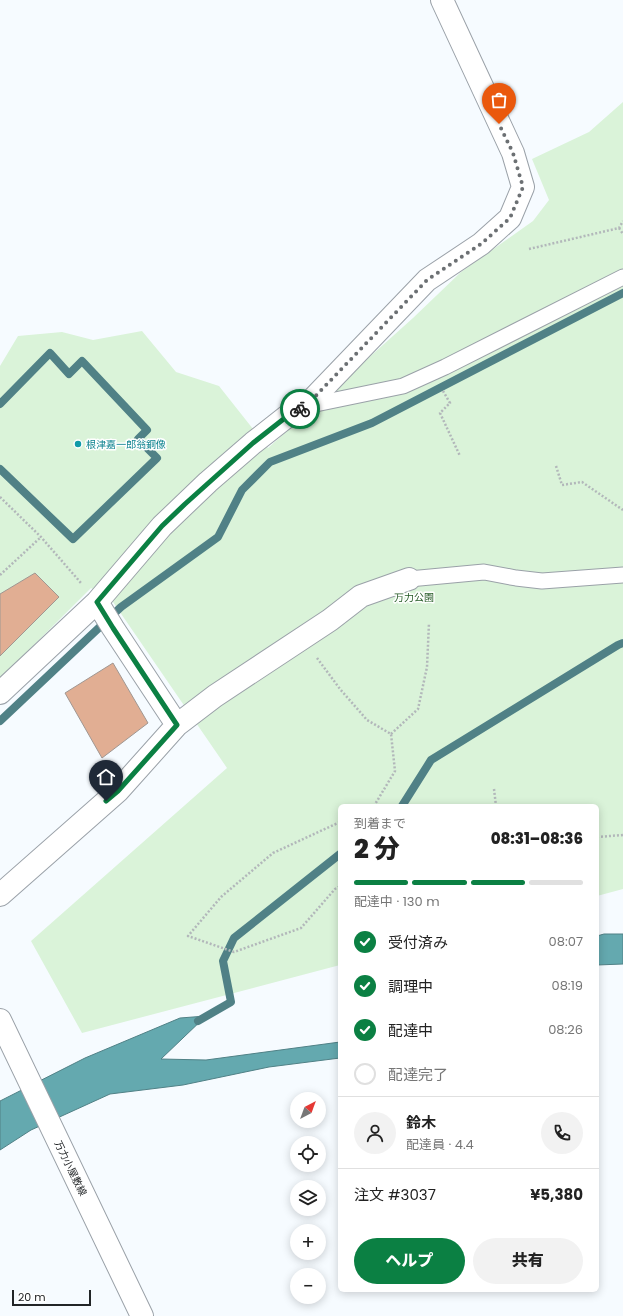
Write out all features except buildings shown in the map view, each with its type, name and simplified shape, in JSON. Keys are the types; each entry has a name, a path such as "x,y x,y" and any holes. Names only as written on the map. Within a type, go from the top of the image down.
{"street":[{"path":"0,693 105,614 162,526 208,482 259,438 290,414 306,406 427,280 481,244 510,218 523,187 513,153 442,0"},
{"path":"0,895 118,791 177,725 215,696 330,620 361,596 409,579"},
{"path":"105,614 177,725"},
{"name":"万力小屋敷線","path":"0,1020 142,1316"}],"lane":[{"path":"306,406 403,386 445,367 623,276"},
{"path":"409,579 484,572 542,581 623,575"}],"path":[{"path":"529,249 619,228 623,221"},
{"path":"619,228 623,234"},
{"path":"447,397 450,403 440,413 460,456"},
{"path":"556,466 562,485 582,482 623,510"},
{"path":"0,497 41,537 105,614"},
{"path":"0,575 41,537"},
{"path":"391,734 418,709 427,667 429,623"},
{"path":"303,638 340,689 367,720 391,734"},
{"path":"375,804 395,771 391,734"},
{"path":"494,789 496,804"},
{"path":"338,823 273,853 221,897 188,936 234,952 301,928 338,887"},
{"path":"599,837 623,835"}],"green space":[{"name":"万力公園","path":"623,102 623,889 599,895 599,804 338,804 338,966 82,1033 31,941 227,768 113,602 91,588 0,679 0,366 18,336 62,332 93,340 142,331 176,372 219,386 268,448 413,318 461,272 533,221 549,200 532,159 589,132"}],"water":[{"path":"623,934 623,964 599,965 599,935"},
{"path":"206,1016 161,1059 206,1060 338,1042 338,1058 269,1067 183,1085 110,1094 31,1130 0,1150 0,1101 85,1058 180,1018"}],"waterway":[{"path":"0,721 121,607 218,537 242,490 270,462 372,423 623,293"},
{"path":"0,404 50,353 69,374 82,361 147,430 138,439 157,458 73,539 0,469"},
{"path":"403,804 431,760 623,643"},
{"path":"198,1021 231,1002 223,961 234,938 338,856"}],"way so far":[{"path":"300,409 306,406 427,280 481,244 510,218 523,187 513,153 499,124"}],"place":[{"name":"根津嘉一郎翁銅像","path":"78,444"}],"route":[{"path":"106,801 118,791 177,725 97,602 162,526 208,482 253,443 290,414 300,409"}]}
